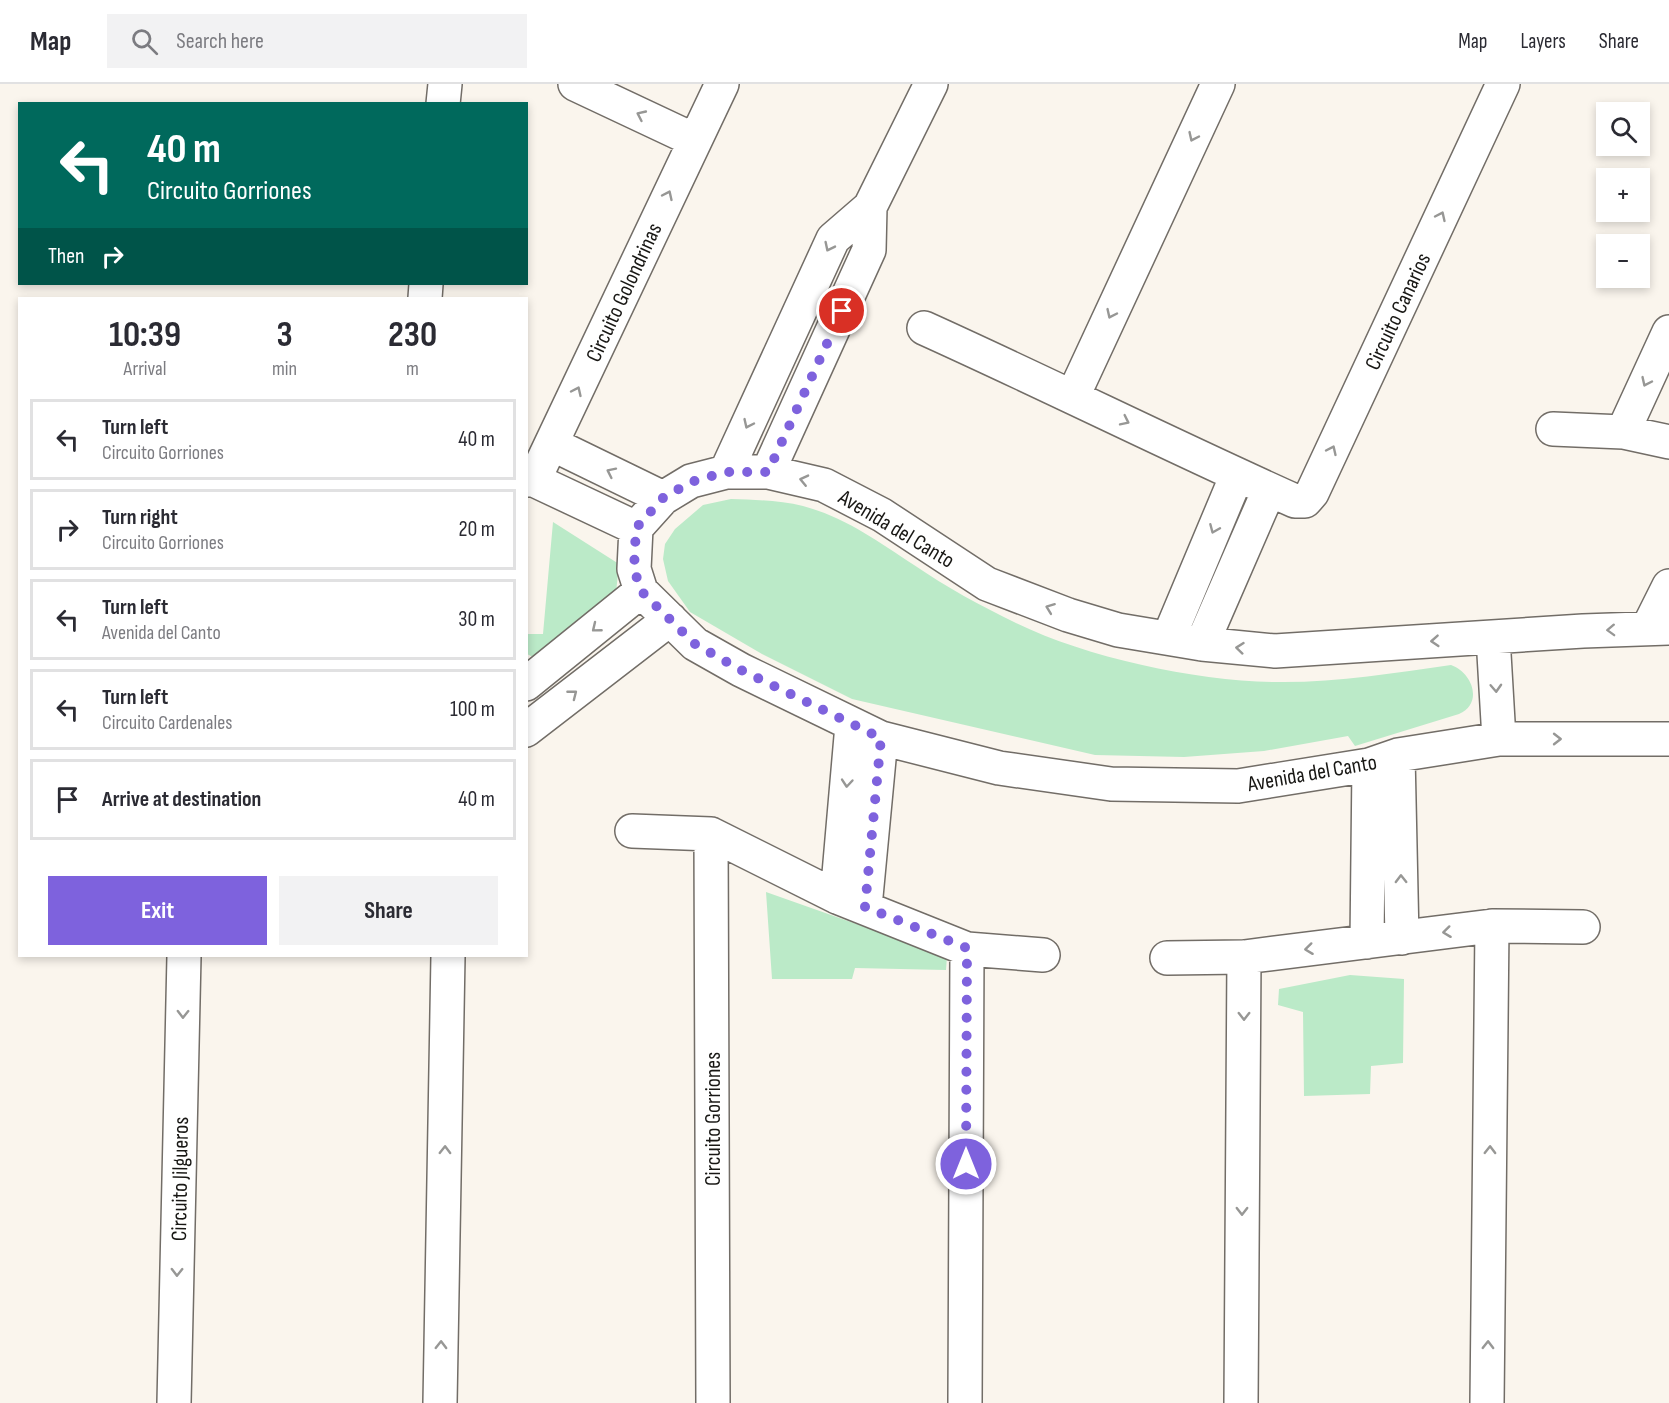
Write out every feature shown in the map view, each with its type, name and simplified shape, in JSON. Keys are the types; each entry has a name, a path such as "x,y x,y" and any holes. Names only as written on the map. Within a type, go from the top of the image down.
{"street":[{"path":"443,102 445,84"},
{"path":"575,84 694,140"},
{"name":"Circuito Golondrinas","path":"636,528 530,480 552,444 722,84"},
{"path":"726,472 832,238 870,207 932,84"},
{"path":"1073,396 1218,84"},
{"name":"Circuito Canarios","path":"924,328 1237,475 1295,501 1305,501 1312,493 1503,84"},
{"path":"768,472 869,250 870,207"},
{"path":"1623,432 1669,332"},
{"path":"1553,429 1623,432 1669,442"},
{"path":"552,444 663,498"},
{"name":"Avenida del Canto","path":"636,528 663,498 691,482 726,472 768,472 824,485 862,505 987,584 1068,615 1118,630 1202,644 1275,651 1659,628"},
{"path":"1169,637 1237,475"},
{"path":"1202,644 1269,489"},
{"path":"528,682 641,591 634,569 636,528"},
{"path":"1659,628 1669,586"},
{"name":"Avenida del Canto","path":"641,591 695,644 741,670 866,731 999,768 1111,784 1238,786 1499,739 1669,739"},
{"path":"528,728 669,619"},
{"path":"1493,637 1499,739"},
{"path":"851,902 866,731"},
{"path":"1384,760 1402,938"},
{"path":"1367,942 1384,760"},
{"path":"632,831 711,834 851,902 967,948 1043,955"},
{"name":"Circuito Gorriones","path":"711,834 713,1403"},
{"path":"1487,1403 1492,926"},
{"path":"1167,958 1244,957 1492,926 1582,927"},
{"path":"965,1403 967,948"},
{"name":"Circuito Jilgueros","path":"174,1403 184,957"},
{"path":"440,1403 448,957"},
{"path":"1241,1403 1244,957"}],"green space":[{"path":"731,499 794,504 834,517 874,539 951,589 1003,617 1045,636 1109,657 1177,672 1244,681 1275,682 1341,679 1451,665 1465,674 1473,696 1467,709 1459,714 1355,746 1348,736 1264,751 1184,757 1095,755 852,699 762,654 690,612 668,581 663,559 665,544 675,529 703,505"},
{"path":"553,522 619,564 615,602 533,657 528,654 528,634 543,634"},
{"path":"766,892 947,956 946,970 855,968 852,979 772,979"},
{"path":"1350,975 1404,979 1403,1063 1371,1066 1370,1094 1304,1096 1303,1012 1278,1005 1279,989"}],"route":[{"path":"842,311 768,472 726,472 691,482 663,498 636,528 634,569 641,591 695,644 741,670 881,738 865,907 967,948 966,1164"}]}
